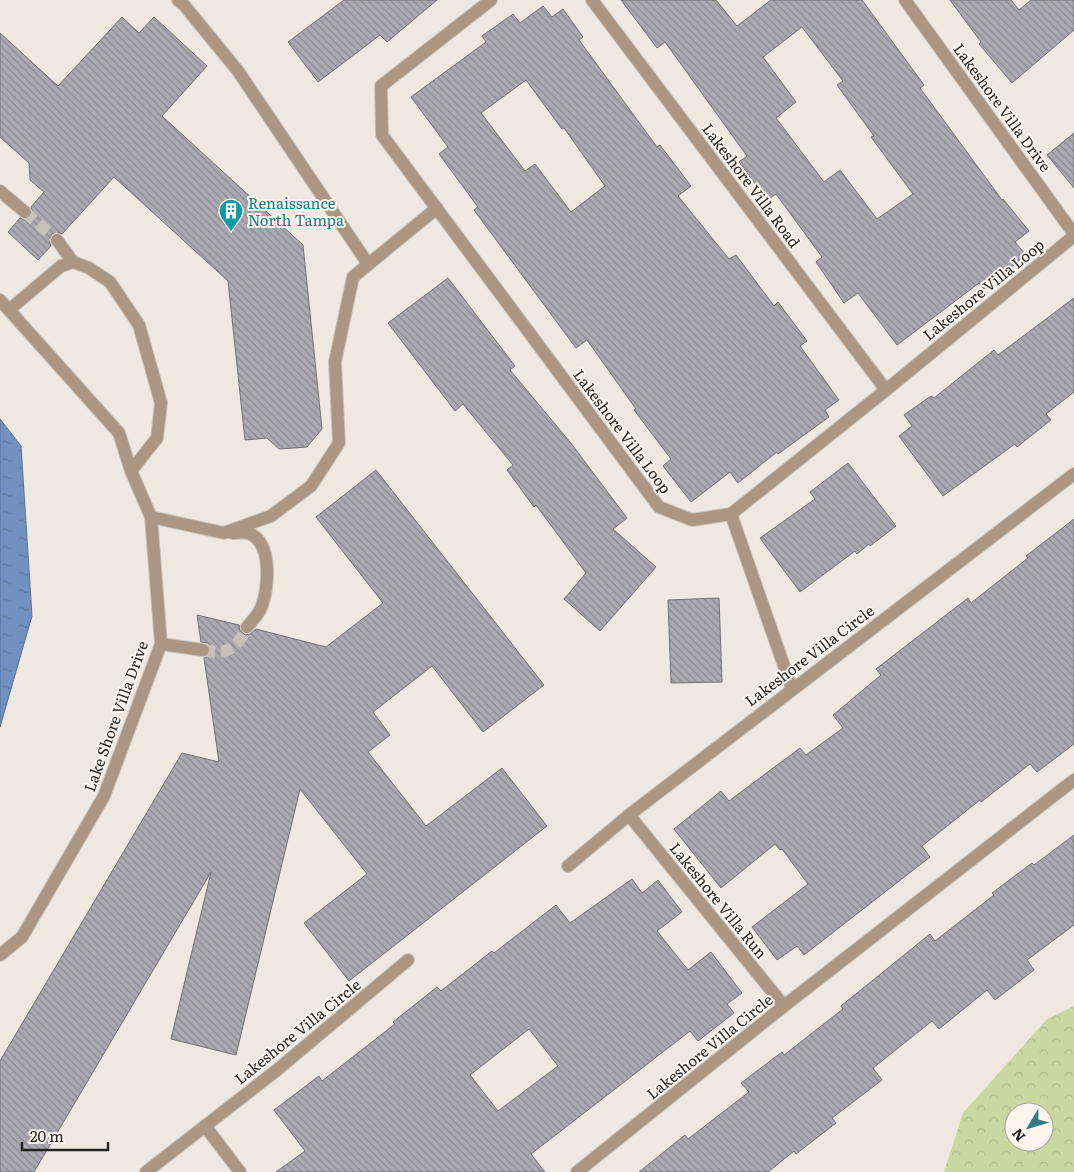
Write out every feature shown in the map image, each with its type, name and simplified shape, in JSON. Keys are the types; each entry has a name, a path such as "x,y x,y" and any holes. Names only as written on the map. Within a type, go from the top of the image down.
{"street":[{"path":"178,0 238,71 368,264"},
{"name":"Lakeshore Villa Loop","path":"491,0 381,86 382,135 659,507 692,520 731,514 886,390 1074,235"},
{"name":"Lakeshore Villa Road","path":"592,0 886,390"},
{"name":"Lakeshore Villa Drive","path":"905,0 1074,235"},
{"path":"0,191 24,212"},
{"path":"224,533 271,516 311,486 338,442 335,362 353,277 437,208"},
{"path":"57,240 73,262 89,268 110,282 139,325 161,403 157,438 132,471"},
{"path":"4,305 61,266 73,262"},
{"name":"Lake Shore Villa Drive","path":"0,955 22,937 104,796 161,644 151,517 119,433 4,305"},
{"name":"Lakeshore Villa Circle","path":"568,866 629,815 1074,474"},
{"path":"731,514 792,689"},
{"path":"151,517 224,533 249,534 262,545 267,566 267,584 261,609 248,628"},
{"path":"161,644 203,650"},
{"name":"Lakeshore Villa Circle","path":"577,1172 784,1006 1074,780"},
{"name":"Lakeshore Villa Run","path":"629,815 784,1006"},
{"name":"Lakeshore Villa Circle","path":"146,1172 284,1064 408,960"},
{"path":"205,1126 240,1172"}],"green space":[{"path":"1074,1006 1074,1172 944,1172 963,1113 1047,1019"}],"water":[{"path":"0,419 21,446 32,616 0,727"}],"building":[{"path":"344,0 437,0 387,42 380,35 318,82 288,42"},
{"path":"621,0 716,0 737,26 771,0 862,0 924,85 920,88 1002,200 1029,231 1015,242 1026,255 984,289 979,283 897,345 858,293 844,303 816,262 822,257 776,194 767,200 739,162 747,156 665,42 657,48","holes":["802,27 843,81 837,85 874,136 871,137 913,194 877,219 840,170 824,182 776,118 796,102 763,57"]},
{"path":"950,0 1011,0 1019,10 1031,0 1074,0 1074,30 1012,83 979,44 981,42"},
{"path":"543,6 552,17 563,9 583,37 579,40 657,147 660,145 691,186 678,196 729,259 736,255 774,306 778,302 807,341 800,346 839,400 825,410 829,417 778,454 777,452 738,483 730,472 691,502 663,466 671,459 634,410 636,409 587,340 576,348 474,210 478,207 439,154 448,147 411,97 486,42 482,36 513,14 520,23","holes":["526,80 562,129 564,128 605,186 571,212 535,164 525,171 481,113"]},
{"name":"Renaissance North Tampa","path":"122,17 139,33 154,17 207,66 162,116 303,245 322,429 307,447 279,449 267,438 245,440 228,281 114,177 62,234 57,232 52,234 49,240 51,246 38,260 8,232 20,218 24,220 31,218 33,213 31,207 44,192 30,180 29,163 0,137 0,33 58,86"},
{"path":"1074,133 1074,188 1047,155"},
{"path":"448,278 515,366 510,370 570,442 627,518 613,529 656,567 600,631 564,599 586,573 536,505 534,507 507,470 513,465 463,404 455,411 388,323"},
{"path":"1074,298 1074,392 1046,414 1051,420 1017,447 1015,444 943,496 899,436 912,426 904,415 931,396 934,398 994,350 998,355"},
{"path":"848,463 896,526 857,554 855,551 800,592 760,538 815,499 810,492"},
{"path":"376,470 544,685 483,732 432,666 373,712 390,735 368,752 426,826 502,768 547,826 349,981 304,923 367,874 300,789 236,1055 171,1039 211,872 34,1172 0,1172 0,1061 182,753 219,762 204,658 210,655 211,647 208,643 201,642 197,615 239,625 240,630 245,635 250,634 256,629 326,647 383,603 316,517"},
{"path":"1074,519 1074,744 1037,772 1030,764 981,802 980,800 922,846 930,857 804,955 797,946 777,960 752,927 808,884 782,849 780,850 775,844 721,888 674,829 721,791 729,801 800,748 806,755 843,728 833,715 881,675 876,669 968,598 971,603 1028,558 1026,556"},
{"path":"719,598 722,682 671,683 668,600"},
{"path":"1074,835 1074,925 1027,960 1034,970 995,1000 987,990 939,1029 932,1021 873,1068 882,1080 832,1118 836,1123 796,1154 794,1151 768,1172 639,1172 685,1135 688,1139 749,1092 741,1083 782,1052 784,1055 843,1009 841,1006 930,934 935,941 994,895 992,893"},
{"path":"632,879 642,893 658,880 682,912 657,931 688,970 711,952 742,993 727,1004 734,1013 698,1041 690,1031 531,1154 545,1172 276,1172 305,1151 274,1110 319,1076 322,1081 395,1024 393,1022 437,987 441,991 556,905 570,923","holes":["529,1029 558,1066 498,1111 470,1075"]}],"tunnel":[{"path":"25,212 57,240"},
{"path":"203,650 219,652 230,649 239,641 247,627"}],"place":[{"name":"Renaissance North Tampa","path":"231,232"}]}
